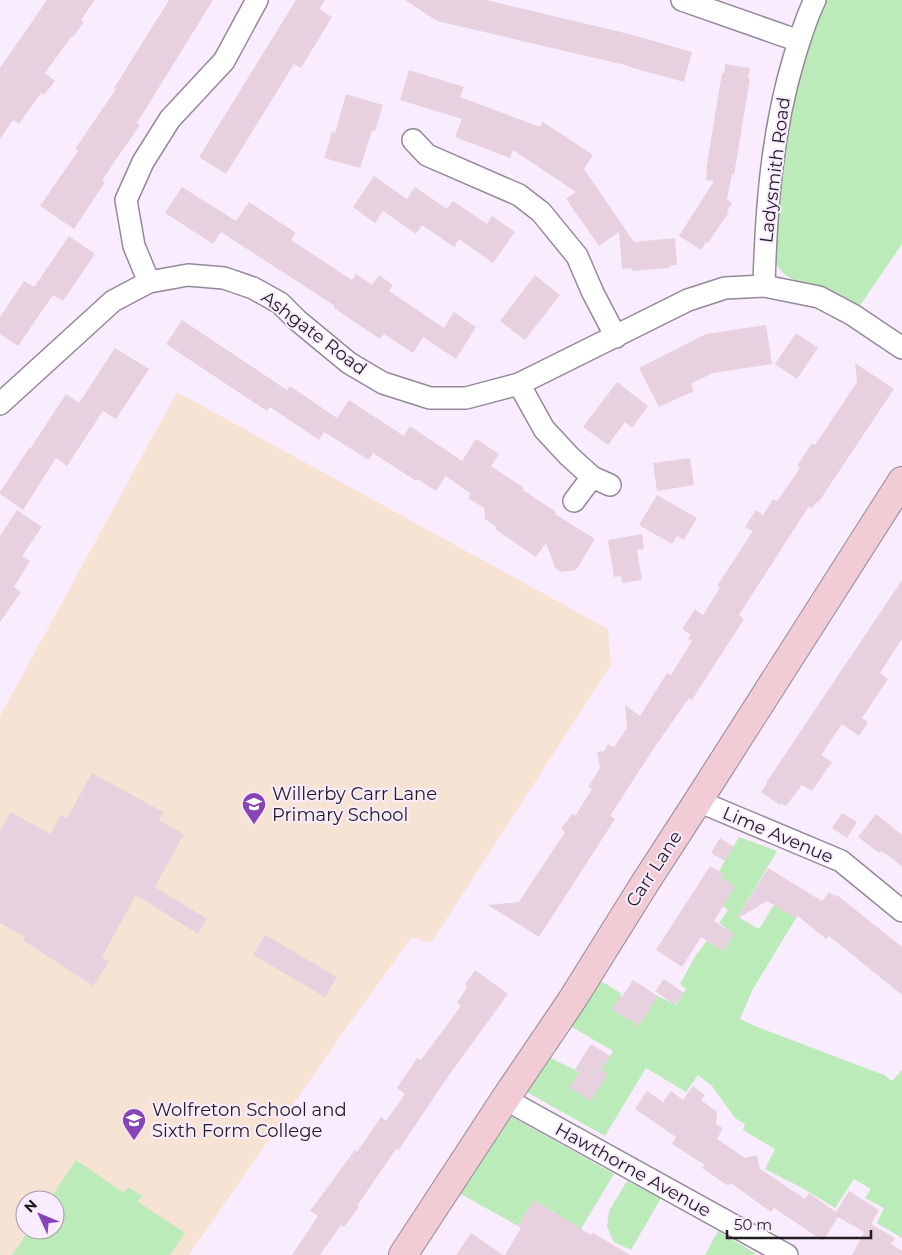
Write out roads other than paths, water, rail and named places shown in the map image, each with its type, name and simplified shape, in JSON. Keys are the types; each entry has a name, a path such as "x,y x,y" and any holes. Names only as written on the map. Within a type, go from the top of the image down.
{"street":[{"path":"149,282 134,246 126,200 143,162 170,119 224,61 257,0"},
{"path":"682,0 799,41"},
{"name":"Ladysmith Road","path":"764,286 771,176 784,92 799,41 815,0"},
{"path":"413,140 427,155 519,195 541,212 577,256 593,293 616,337"},
{"name":"Ashgate Road","path":"0,404 113,301 149,282 188,275 224,278 253,288 280,303 297,320 349,362 383,383 430,398 466,398 519,384 688,300 725,288 764,286 819,296 853,315 902,348"},
{"path":"519,384 544,429 569,456 601,481 574,501"},
{"name":"Carr Lane","path":"403,1255 572,1000 644,883 698,802 902,481"},
{"name":"Lime Avenue","path":"698,802 841,861 902,911"},
{"name":"Hawthorne Avenue","path":"505,1099 787,1255"}],"place":[{"name":"Willerby Carr Lane Primary School","path":"254,825"},
{"name":"Wolfreton School and Sixth Form College","path":"134,1141"}]}
